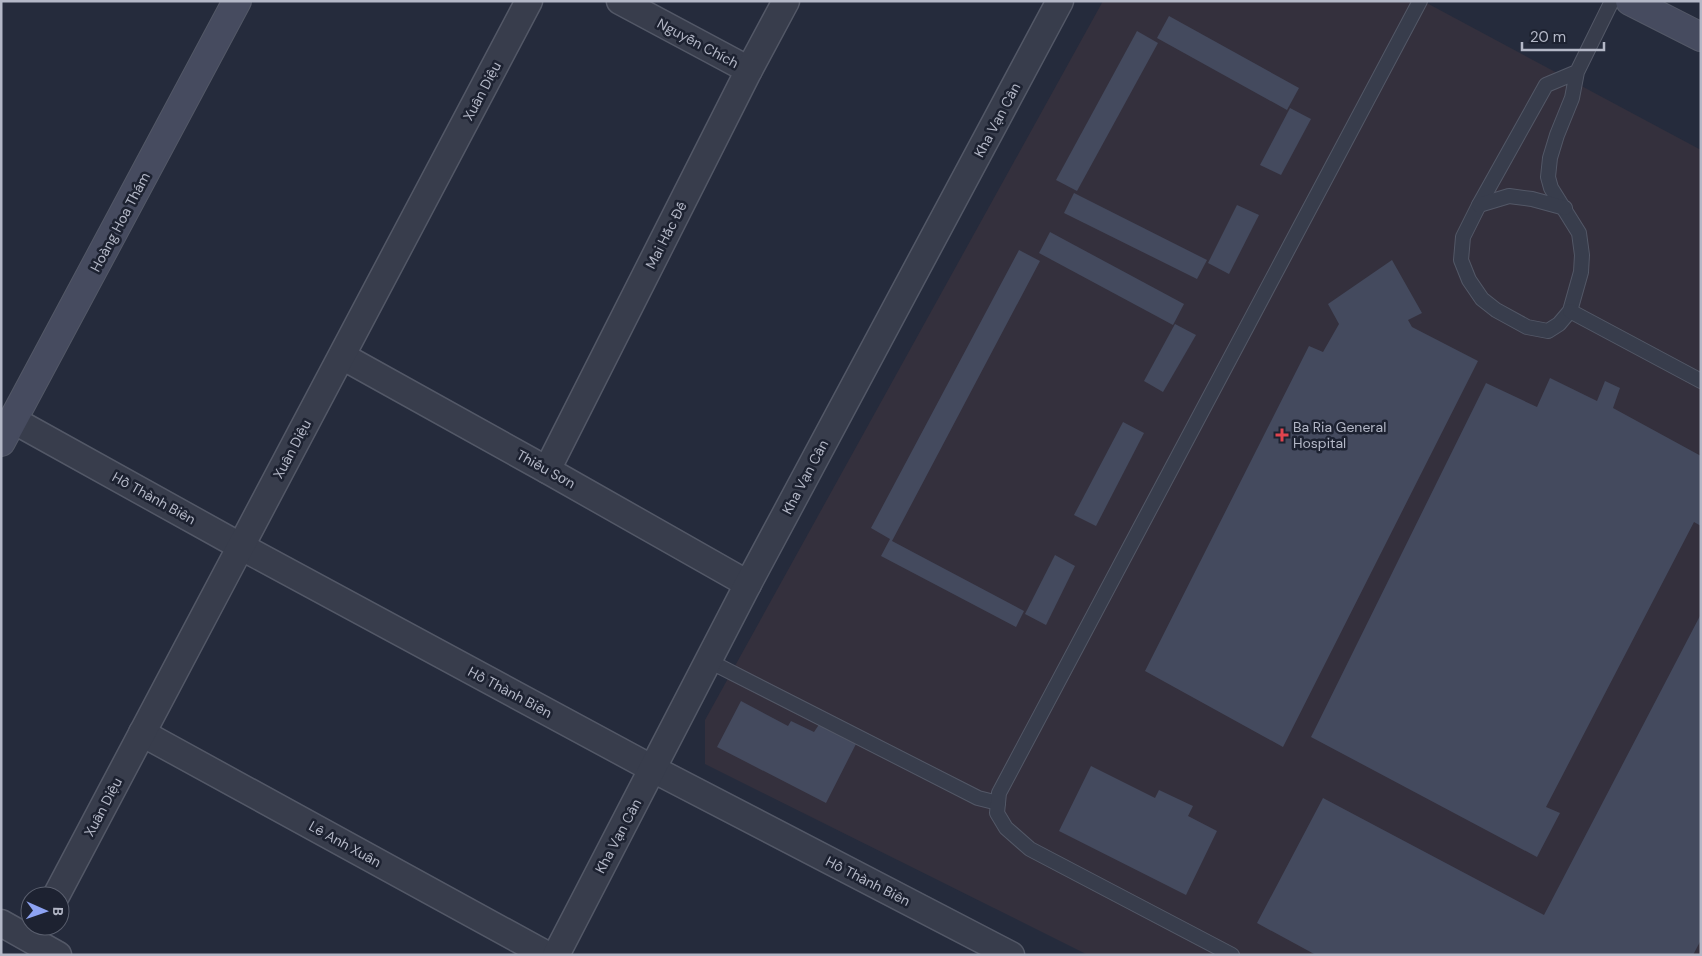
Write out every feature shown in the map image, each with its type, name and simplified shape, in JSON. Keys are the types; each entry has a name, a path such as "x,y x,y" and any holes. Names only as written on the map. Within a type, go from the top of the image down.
{"street":[{"name":"Hoàng Hoa Thám","path":"7,431 238,1"},
{"name":"Xuân Diệu","path":"61,886 529,1"},
{"name":"Nguyễn Chích","path":"620,1 749,70"},
{"name":"Mai Hắc Đế","path":"547,470 749,70 786,1"},
{"name":"Kha Vạn Cân","path":"556,955 748,584 1060,1"},
{"path":"1630,1 1701,37"},
{"name":"Thiếu Sơn","path":"342,356 748,584"},
{"name":"Hồ Thành Biên","path":"7,431 240,546 653,769 1011,955"},
{"name":"Lê Anh Xuân","path":"142,733 547,955"},
{"path":"1,923 58,955"}],"lane":[{"path":"1232,955 1030,849 1006,828 997,813 999,793 1420,1"},
{"path":"1577,72 1546,85 1463,237 1462,260 1469,280 1482,298 1496,310 1527,327 1548,331 1559,324 1570,311 1581,272 1582,255 1579,233 1551,188 1548,177 1550,158 1572,98 1577,72 1612,1"},
{"path":"1479,205 1509,196 1532,199 1565,208"},
{"path":"1570,311 1701,381"},
{"path":"709,661 978,798 998,803"}],"shaded area":[{"name":"Ba Ria General Hospital","path":"1103,1 1423,1 1701,150 1701,955 1088,955 705,764 705,720"}],"building":[{"path":"1169,16 1299,88 1287,110 1157,38"},
{"path":"1137,31 1158,43 1077,191 1056,180"},
{"path":"1290,108 1311,119 1281,175 1260,165"},
{"path":"1074,193 1207,260 1197,279 1064,213"},
{"path":"1237,205 1259,215 1229,274 1208,263"},
{"path":"1050,232 1184,304 1173,325 1039,253"},
{"path":"1019,250 1040,261 892,541 1024,611 1016,627 881,556 890,539 871,528"},
{"path":"1392,260 1422,313 1408,320 1412,327 1478,361 1283,747 1145,671 1309,346 1323,352 1339,324 1328,304"},
{"path":"1175,324 1196,335 1163,392 1144,381"},
{"path":"1550,378 1597,401 1605,381 1620,388 1613,408 1701,456 1701,526 1694,522 1546,807 1560,813 1537,857 1311,737 1486,383 1537,407"},
{"path":"1123,422 1144,433 1096,526 1074,515"},
{"path":"1055,555 1075,566 1046,625 1025,614"},
{"path":"1701,614 1701,940 1693,955 1316,955 1257,923 1323,798 1544,915"},
{"path":"741,701 788,726 791,721 814,732 820,723 857,742 826,803 717,747"},
{"path":"1091,766 1155,798 1159,790 1193,806 1188,816 1217,831 1186,895 1059,831"}],"place":[{"name":"Ba Ria General Hospital","path":"1282,435"}]}
